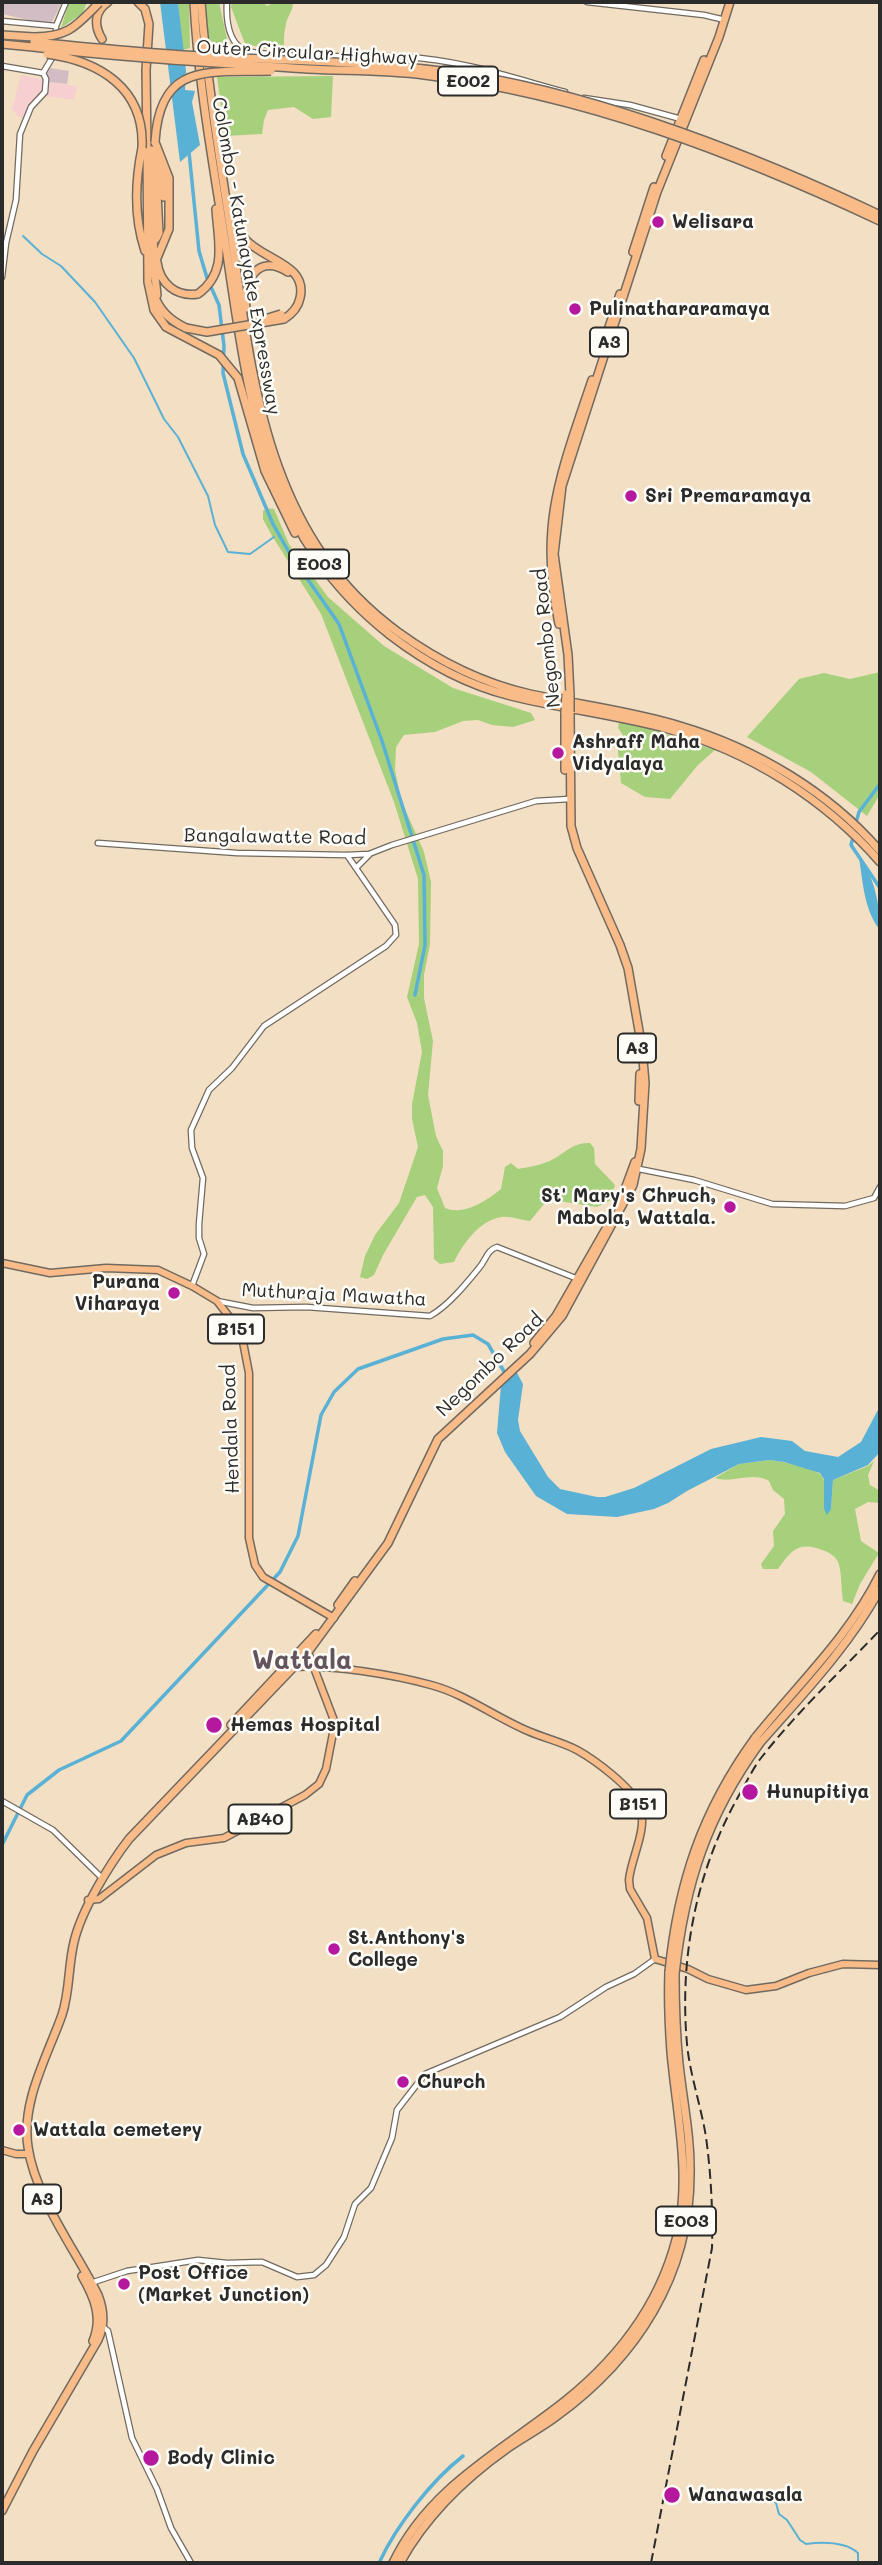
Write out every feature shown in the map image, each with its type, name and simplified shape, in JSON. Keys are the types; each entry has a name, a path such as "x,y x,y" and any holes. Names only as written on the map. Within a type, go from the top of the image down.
{"highway":[{"path":"34,44 71,30 100,2"},
{"path":"108,2 98,13 96,22 108,45 173,54"},
{"path":"140,2 149,24 145,70 150,298 157,316 166,327 219,355 238,378 257,450 272,489 296,534 310,552"},
{"name":"Colombo - Katunayake Expressway","path":"194,2 200,75 237,323 262,440 286,506 310,552 345,594 384,630 404,646 454,675 508,695 668,729 712,743 791,784 832,809 880,862"},
{"name":"Colombo - Katunayake Expressway","path":"201,2 215,132 257,393 275,463 300,522 316,547 368,607 414,644 455,668 507,688 642,716 722,741 775,767 832,809 880,850"},
{"name":"Negombo Road","path":"102,1878 122,1848 153,1812 308,1652 386,1537 433,1437 551,1332 616,1220 636,1169 645,1083 635,1004 620,944 577,848 571,827 567,799 568,695 550,572 550,541 554,501 655,191 723,20 727,2"},
{"name":"Outer Circular Highway","path":"2,37 34,44 173,61 422,74 539,95 667,134 738,160 880,221"},
{"path":"34,44 102,71 117,82 129,97 139,117 154,174 161,276 170,288 177,292 198,294 215,277 219,255 211,149"},
{"name":"Outer Circular Highway","path":"2,46 34,44 421,68 514,84 608,108 668,129 792,176 880,215"},
{"path":"157,245 155,142 158,118 167,93 192,76 314,69"},
{"path":"146,150 152,286 163,312 170,320 206,332 292,314 299,303 301,284 298,276 288,266 256,250 241,234 215,132"},
{"path":"155,142 166,173 167,222 165,234 157,245"},
{"path":"155,142 161,200 161,227 157,245"},
{"path":"146,150 139,176 141,224 148,254"},
{"path":"146,150 137,175 138,225 149,263"},
{"path":"157,245 165,219 163,172 158,160"},
{"path":"257,393 246,291 253,273 259,268 271,266 286,270 295,278 298,291 296,301 283,316"},
{"name":"E003","path":"400,2563 421,2529 450,2496 538,2425 597,2384 632,2345 660,2302 678,2256 687,2218 691,2173 672,1973 685,1906 703,1845 732,1783 758,1740 828,1665 872,1597 880,1574"},
{"name":"E003","path":"872,1597 880,1589"},
{"name":"Negombo Road","path":"100,2325 102,2308 57,2221 27,2154 26,2130 32,2096 64,2007 74,1941 90,1900 132,1829 332,1616"},
{"path":"2,2501 100,2325"},
{"path":"2,2511 33,2451 99,2340 100,2325"},
{"name":"E003","path":"393,2563 411,2530 439,2497 484,2458 538,2425"}],"main road":[{"name":"Hendala Road","path":"2,1263 50,1273 106,1268 158,1270 217,1301 231,1319 243,1342 248,1373 250,1552 259,1573 267,1580 332,1616"},
{"path":"293,1667 314,1667 308,1652"},
{"name":"AB40","path":"90,1900 99,1899 156,1855 186,1843 224,1838 305,1795 319,1784 326,1769 335,1723 314,1667"},
{"name":"B151","path":"314,1667 370,1673 445,1690 527,1731 578,1750 629,1791 639,1806 642,1822 630,1869 629,1885 647,1918 655,1959"},
{"path":"655,1959 746,1990 776,1986 843,1964 880,1965"},
{"path":"2,2150 27,2154"}],"street":[{"path":"43,73 54,57 56,26 66,2"},
{"path":"227,2 232,39 245,51 339,57 408,57 484,69 586,98 630,105 682,119"},
{"path":"587,2 704,15 723,20"},
{"path":"2,21 56,26"},
{"path":"2,66 43,73"},
{"path":"2,276 7,235 16,200 20,134 31,107 44,92 46,79 43,73"},
{"name":"Bangalawatte Road","path":"99,843 237,853 369,855 536,801 567,799"},
{"path":"192,1286 205,1254 199,1238 203,1178 192,1149 191,1130 209,1090 232,1068 264,1026 386,946 396,935 395,925 347,855"},
{"path":"356,868 369,855"},
{"path":"636,1169 694,1180 772,1204 845,1206 874,1198 880,1187"},
{"name":"Muthuraja Mawatha","path":"217,1301 253,1308 294,1306 430,1316 481,1266 491,1249 497,1247 580,1279"},
{"path":"2,1801 53,1830 102,1878"},
{"path":"89,2283 127,2271 198,2260 262,2262 297,2277 314,2275 326,2265 344,2237 355,2204 371,2188 392,2138 397,2110 425,2074 560,2017 655,1959"},
{"path":"100,2325 108,2330 132,2438 157,2489 171,2528 191,2563"}],"shaded area":[{"path":"2,2 62,2 52,22 2,14"},
{"path":"50,68 69,71 67,84 48,82 46,74"},
{"path":"21,75 44,80 43,91 23,120 12,109"},
{"path":"48,82 77,86 74,100 44,96"}],"green space":[{"path":"69,2 87,2 83,13 61,28"},
{"path":"178,2 189,2 190,48 183,50"},
{"path":"205,2 219,2 227,39 219,48 210,48"},
{"path":"232,2 263,2 267,6 275,2 293,2 285,28 285,52 245,44 231,7"},
{"path":"333,76 331,117 313,119 294,107 268,110 262,134 225,136 217,77"},
{"path":"266,508 274,509 289,544 328,597 384,646 453,688 531,713 535,720 513,727 492,725 478,720 463,721 435,732 404,735 396,747 395,770 401,800 424,852 431,882 430,944 424,975 424,998 433,1041 428,1095 436,1136 443,1151 443,1166 437,1188 445,1208 467,1209 489,1198 501,1189 505,1167 511,1163 518,1169 540,1164 583,1143 590,1143 594,1148 595,1164 615,1185 611,1200 597,1207 552,1200 544,1204 530,1221 505,1217 494,1219 473,1234 454,1262 440,1264 434,1259 433,1207 425,1195 417,1197 374,1275 367,1279 360,1277 365,1256 375,1235 399,1203 418,1147 412,1104 422,1052 417,1023 407,997 419,944 418,879 394,802 321,614 263,519 263,511"},
{"path":"880,672 880,794 867,816 811,772 747,737 799,679 824,673 850,679"},
{"path":"619,721 715,750 698,765 670,799 645,797 621,783 617,742 623,735 618,728"},
{"path":"769,1460 789,1463 822,1476 825,1487 824,1509 831,1509 833,1480 874,1461 868,1475 870,1485 880,1491 880,1503 868,1502 855,1509 861,1541 879,1553 860,1584 852,1604 843,1601 838,1562 833,1555 825,1551 809,1547 797,1548 778,1569 763,1569 761,1564 774,1546 773,1531 785,1514 784,1499 773,1490 769,1481 762,1478 715,1478 739,1464"}],"water":[{"path":"160,2 178,2 186,71 185,90 195,91 192,102 200,145 180,162"},
{"path":"859,858 876,892 880,930 867,905"},
{"path":"516,1371 523,1384 518,1420 520,1431 548,1477 560,1489 605,1497 634,1488 711,1449 761,1437 792,1441 805,1451 838,1457 861,1442 880,1406 880,1452 868,1465 833,1480 831,1509 827,1515 824,1509 824,1479 820,1473 769,1460 739,1464 654,1509 617,1517 567,1514 536,1496 505,1452 497,1433 501,1385"}],"waterway":[{"path":"189,152 199,251 219,305 224,346 223,373 243,454 273,524 290,554 339,624 382,741 424,875 425,945 415,995"},
{"path":"23,236 42,254 61,266 95,302 134,358 164,419 178,437 208,496 215,525 228,552 250,554 274,537"},
{"path":"855,826 859,812 880,784"},
{"path":"854,834 851,845 880,888"},
{"path":"2,1845 27,1795 59,1770 121,1741 280,1572 298,1536 321,1415 334,1392 358,1369 443,1339 473,1335 488,1344 506,1375"},
{"path":"379,2563 415,2505 463,2456"},
{"path":"720,2497 771,2499 776,2503 779,2514 787,2520 800,2540 806,2544 826,2543 853,2549 858,2553 858,2563"}],"railway":[{"path":"651,2563 712,2248 708,2151 688,2056 685,2011 689,1945 695,1912 713,1850 726,1819 756,1765 804,1708 880,1630"}],"place":[{"name":"Welisara","path":"658,222"},
{"name":"Pulinathararamaya","path":"575,309"},
{"name":"Sri Premaramaya","path":"631,496"},
{"name":"Ashraff Maha Vidyalaya","path":"558,753"},
{"name":"St' Mary's Chruch, Mabola, Wattala.","path":"730,1207"},
{"name":"Purana Viharaya","path":"174,1293"},
{"name":"Hemas Hospital","path":"214,1725"},
{"name":"Hunupitiya","path":"750,1792"},
{"name":"St.Anthony's College","path":"334,1949"},
{"name":"Church","path":"403,2082"},
{"name":"Wattala cemetery","path":"19,2130"},
{"name":"Post Office (Market Junction)","path":"124,2284"},
{"name":"Body Clinic","path":"151,2458"},
{"name":"Wanawasala","path":"672,2495"}],"district":[{"name":"Wattala","path":"302,1661"}]}
